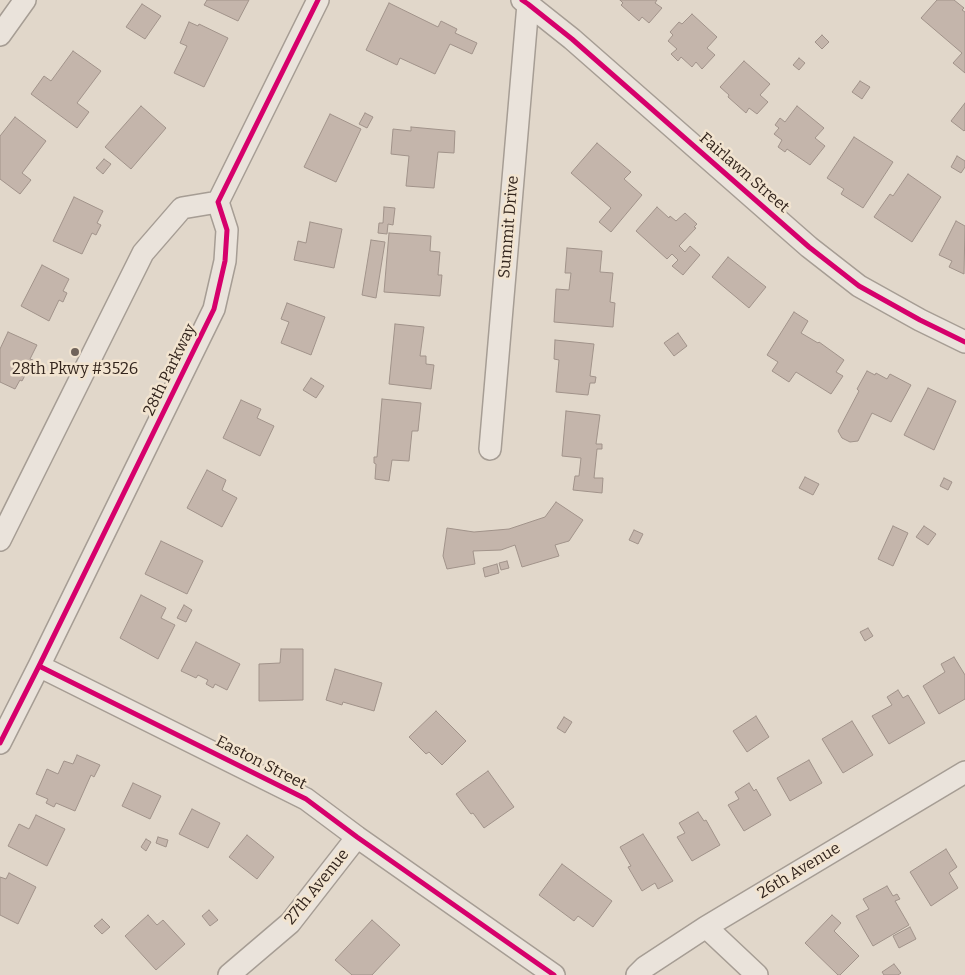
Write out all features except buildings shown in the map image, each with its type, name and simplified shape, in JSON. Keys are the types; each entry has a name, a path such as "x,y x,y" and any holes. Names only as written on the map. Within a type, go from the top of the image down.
{"street":[{"path":"0,35 25,0"},
{"path":"0,540 143,253 182,208 218,202 318,0"},
{"name":"Fairlawn Street","path":"525,2 572,39 810,247 859,286 920,320 965,342"},
{"name":"Summit Drive","path":"490,450 525,2"},
{"name":"28th Parkway","path":"0,743 214,309 225,261 227,230 218,202"},
{"name":"Easton Street","path":"39,666 306,799 357,838 554,975"},
{"name":"26th Avenue","path":"637,975 645,967 706,927 965,772"},
{"name":"27th Avenue","path":"229,975 290,922 357,838"},
{"path":"706,927 757,975"}],"cycle path":[{"path":"0,743 214,309 225,261 227,230 218,202 318,0"},
{"path":"522,0 572,39 809,247 859,286 920,320 965,342"},
{"path":"39,666 306,799 554,975"}],"place":[{"name":"28th Pkwy #3526","path":"75,352"}]}
